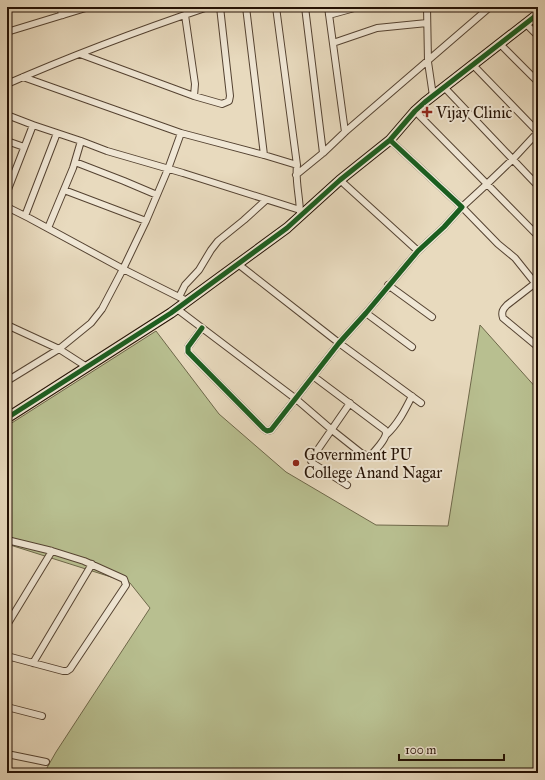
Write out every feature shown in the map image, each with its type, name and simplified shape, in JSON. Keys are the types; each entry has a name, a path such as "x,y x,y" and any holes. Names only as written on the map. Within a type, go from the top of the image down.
{"street":[{"path":"59,7 63,15"},
{"path":"7,32 89,7"},
{"path":"7,84 80,54 208,7"},
{"path":"80,54 194,96 222,104 230,99 220,7"},
{"path":"246,7 264,155"},
{"path":"276,7 297,165 296,175 300,213"},
{"path":"305,7 322,153"},
{"path":"328,7 345,132"},
{"path":"328,15 358,7"},
{"path":"427,7 426,23 428,62 433,96"},
{"path":"296,175 428,62 483,10 490,7"},
{"path":"183,299 238,264 287,228 300,213 390,140 415,111 538,14"},
{"path":"185,15 195,84 194,96"},
{"path":"333,44 377,28 426,23"},
{"path":"526,24 538,36"},
{"path":"500,44 538,82"},
{"path":"202,328 188,347 188,352 264,429 267,431 271,430 339,343 418,251 513,159 538,132 474,65"},
{"path":"23,77 181,133 297,165"},
{"path":"444,87 538,186"},
{"path":"415,111 538,236"},
{"path":"7,115 107,151 266,200 300,213"},
{"path":"7,192 9,178 33,125"},
{"path":"25,216 57,133"},
{"path":"7,382 59,348 90,323 102,309 146,221 168,169 181,133"},
{"path":"390,140 462,207 498,244 515,258 536,282 507,305 504,308 502,315 503,318 538,347"},
{"path":"7,141 24,147"},
{"path":"48,228 76,162 81,141"},
{"path":"76,162 157,195"},
{"path":"340,180 418,251"},
{"path":"64,190 146,221"},
{"path":"7,418 177,309 183,299 185,285 199,270 218,241 266,200"},
{"path":"7,207 123,269 183,299"},
{"path":"238,264 339,343 422,403"},
{"path":"388,285 432,317"},
{"path":"177,309 296,399 361,453 368,456 374,452 402,416 412,396"},
{"path":"366,313 412,347"},
{"path":"7,326 59,348 87,367"},
{"path":"313,376 385,430 386,435"},
{"path":"347,485 311,461 350,403"},
{"path":"7,540 52,551 92,564 124,579 126,585 67,671 7,656"},
{"path":"7,625 52,551"},
{"path":"33,663 92,564"},
{"path":"7,707 42,716"},
{"path":"7,754 46,762"}],"green space":[{"path":"480,325 538,390 538,773 44,773 56,752 150,608 130,583 7,544 7,426 156,331 219,414 286,472 376,525 448,526"}],"cycle path":[{"path":"7,418 171,313 287,228 340,180 390,140 415,111 425,102 538,14"},
{"path":"202,328 188,347 188,352 264,429 267,431 271,430 339,343 418,251 444,227 462,207 390,140"}],"place":[{"name":"Vijay Clinic","path":"427,112"},
{"name":"Government PU College Anand Nagar","path":"296,463"}]}
